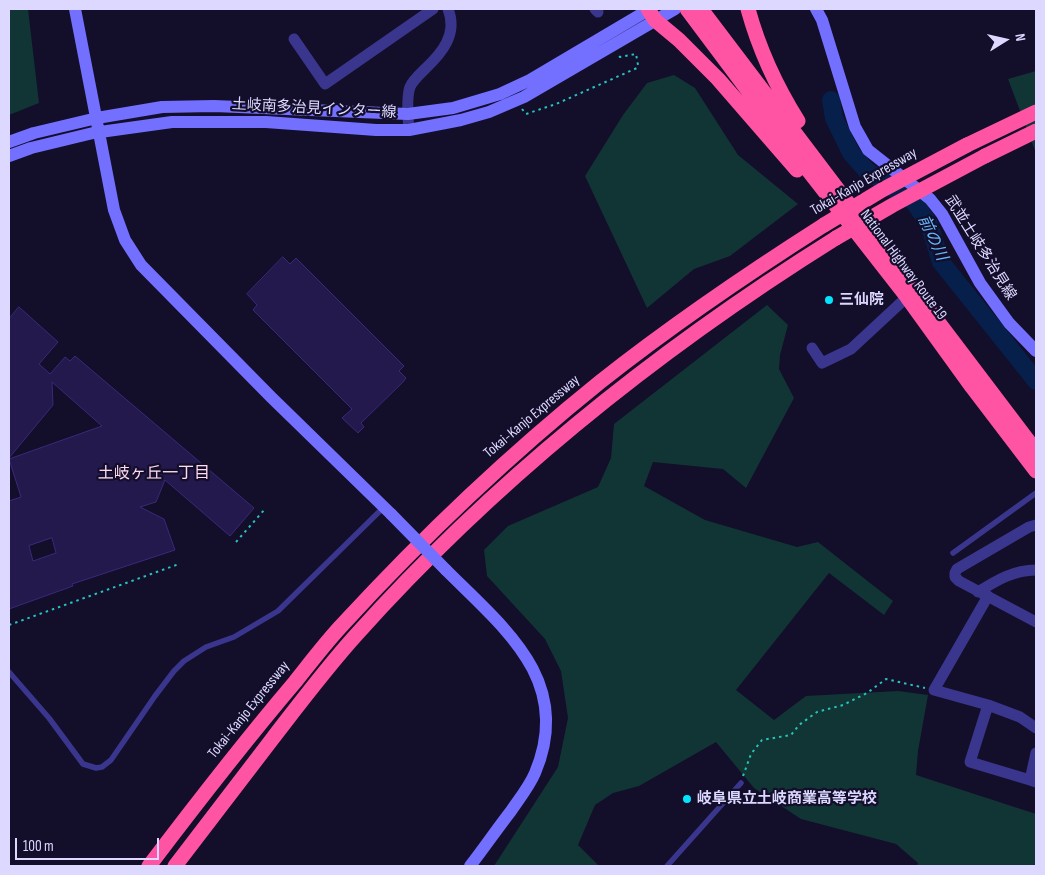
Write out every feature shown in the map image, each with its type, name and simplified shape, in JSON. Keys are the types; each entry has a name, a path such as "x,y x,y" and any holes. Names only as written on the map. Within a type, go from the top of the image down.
{"highway":[{"path":"748,9 761,50 784,98 803,130 888,245 894,264"},
{"path":"650,12 718,79 827,205 850,224"},
{"name":"National Highway Route 19","path":"696,12 894,264 1036,451"},
{"name":"National Highway Route 19","path":"696,12 850,224 907,297 1036,471"},
{"name":"Tokai-Kanjo Expressway","path":"148,866 243,744 342,626 441,523 500,468 600,382 744,277 824,225 882,190 967,145 1036,112"},
{"path":"174,866 325,671 378,612 467,521 507,484 609,398 678,344 751,293 836,238 893,205 1036,131"}],"main road":[{"path":"74,9 114,210 125,240 141,264 271,397 512,636 533,667 544,703 544,740 535,773 526,790 470,866"},
{"path":"650,12 675,9"},
{"name":"武並土岐多治見線","path":"816,9 822,20 855,127 868,150 930,199 942,214 980,283 1009,323 1036,351"},
{"name":"土岐南多治見インター線","path":"9,142 34,133 97,118 162,108 214,106 408,114 453,108 500,94 530,80 650,12"},
{"name":"土岐南多治見インター線","path":"9,156 59,140 172,122 276,122 376,130 409,130 461,120 507,105 552,82 650,12"}],"street":[{"path":"294,38 325,84 433,9"},
{"path":"409,130 410,87 446,46 451,23 448,9"},
{"path":"812,348 822,363 851,348 907,297"},
{"path":"1036,525 1029,527 955,573 955,577 959,581 1036,622"},
{"path":"1036,570 1017,572 998,580 983,594 934,690 1020,716 1036,728"},
{"path":"988,705 970,762 1033,781 1036,753"}],"lane":[{"path":"953,553 1036,493"},
{"path":"9,672 49,718 83,764 96,768 102,767 111,760 155,696 184,661 206,647 234,637 278,611 387,510"},
{"path":"667,866 741,783"}],"path":[{"path":"522,108 526,114 556,104 637,68 639,62 636,54 620,58 617,54 624,50"},
{"path":"236,542 265,509"},
{"path":"9,624 180,564"},
{"path":"741,783 751,754 762,740 791,735 799,725 817,712 843,705 867,693 886,679 934,690"}],"green space":[{"path":"9,9 28,9 39,103 9,115"},
{"path":"1036,71 1036,153 1008,79"},
{"path":"674,75 695,88 738,155 798,204 730,256 694,269 647,308 585,176 623,115 647,83"},
{"path":"767,305 788,325 780,355 779,369 794,398 746,488 723,469 653,462 644,486 705,520 797,547 818,542 893,601 884,615 829,573 736,690 774,720 806,696 898,691 928,695 918,751 916,775 1036,814 1036,866 917,866 918,863 896,844 801,819 754,788 716,742 639,786 613,793 595,805 578,845 599,866 494,866 558,767 568,718 561,671 545,639 487,576 484,550 508,526 598,487 611,458 614,424"}],"building":[{"path":"283,257 290,264 296,258 404,366 399,371 406,378 361,423 364,427 358,433 342,418 352,409 253,310 257,305 247,294"},
{"path":"19,307 58,342 39,364 50,374 65,357 70,361 75,356 254,508 230,536 165,480 156,502 140,507 164,519 175,550 72,584 73,586 9,609 9,501 21,497 9,459 102,426 52,382 53,405 9,458 9,319","holes":["52,538 56,553 33,561 29,546"]}],"waterway":[{"name":"前の川","path":"831,100 834,118 851,153 867,171 914,202 929,224 941,262 1036,381"}],"place":[{"name":"三仙院","path":"829,300"},
{"name":"岐阜県立土岐商業高等学校","path":"687,799"}],"district":[{"name":"土岐ヶ丘一丁目","path":"154,474"}]}
